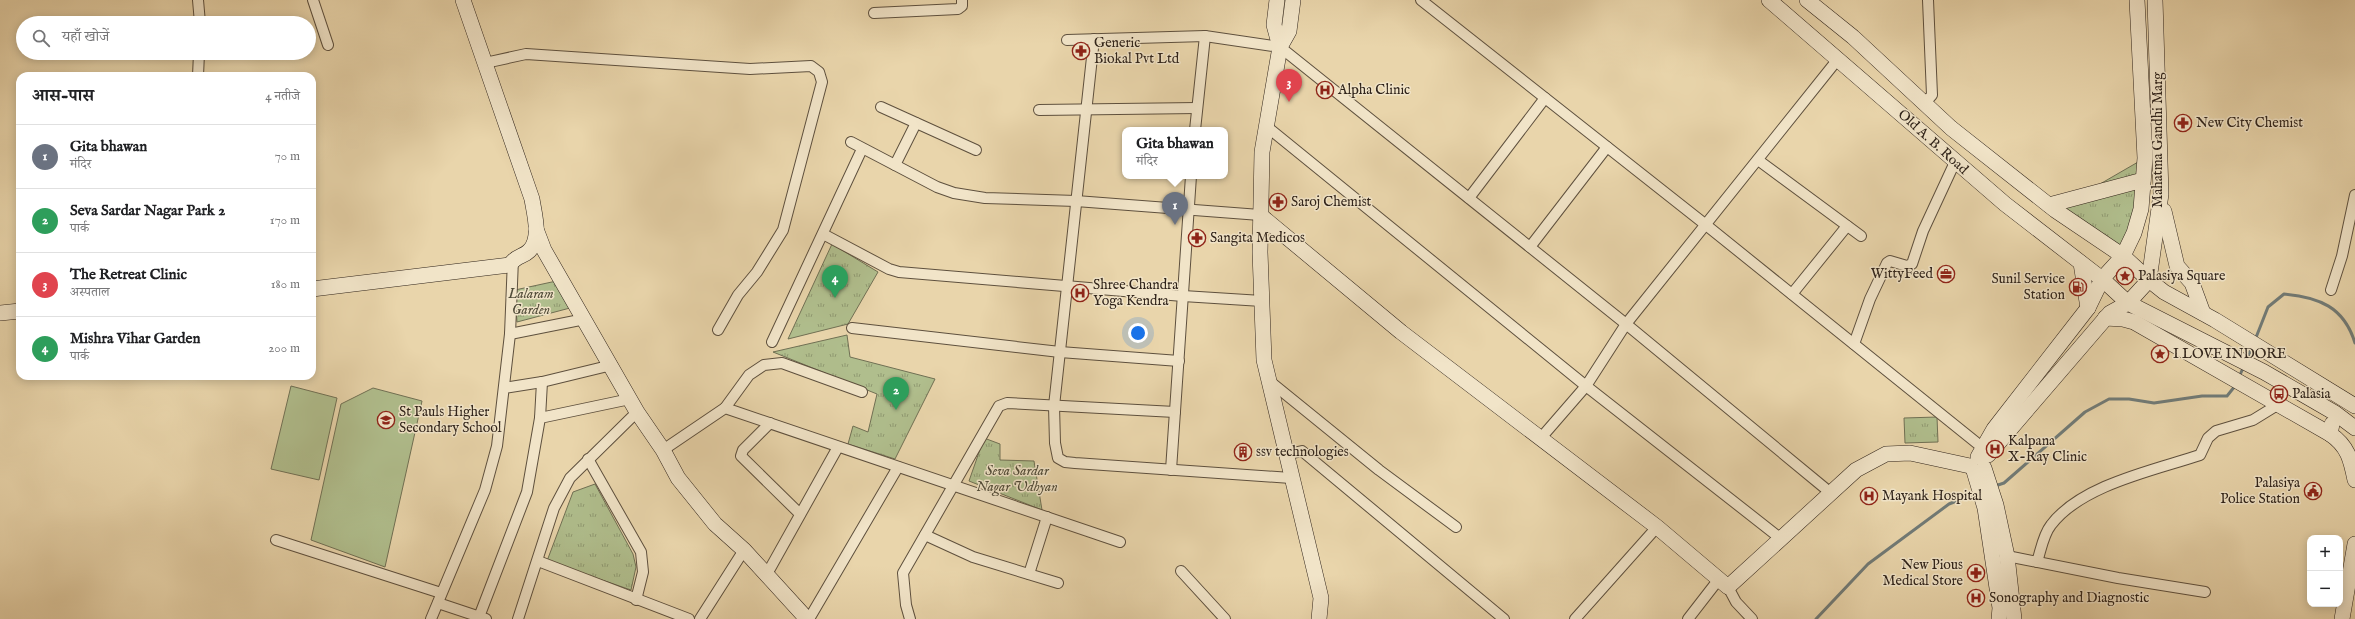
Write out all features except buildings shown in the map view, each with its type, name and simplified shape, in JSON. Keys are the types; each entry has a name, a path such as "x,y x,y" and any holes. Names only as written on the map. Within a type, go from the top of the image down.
{"main road":[{"path":"463,0 532,199 536,228 544,250 612,365 633,406 663,450 678,478 715,524 744,550 808,619"},
{"path":"1277,0 1274,25 1280,47"},
{"path":"1293,0 1289,31 1280,47 1262,152 1260,215 1264,360 1285,455 1322,598 1319,619"},
{"name":"Old A. B. Road","path":"1769,0 2005,204 2102,279 2128,303"},
{"name":"Old A. B. Road","path":"1806,0 1852,37 1951,128 2049,205 2123,256 2149,280"},
{"name":"Mahatma Gandhi Marg","path":"1980,467 1994,429 2088,308 2102,279 2123,256 2134,234 2141,209 2145,158 2137,0"},
{"name":"Mahatma Gandhi Marg","path":"2149,280 2161,194 2155,0"},
{"path":"2049,205 2143,180"},
{"path":"2161,194 2169,241 2177,266 2192,283 2203,313"},
{"path":"1260,215 1401,332 1657,527 1724,583 1832,494 1856,470 1886,454 1910,453 1980,467"},
{"path":"316,289 510,265 513,259 530,250 534,242 536,228"},
{"path":"316,279 508,255 513,259"},
{"path":"2081,263 2088,308"},
{"path":"2014,619 2007,556 1990,506 1980,467 1998,441 2110,312 2128,303 2149,280 2164,292 2203,313 2355,406"},
{"path":"2128,303 2235,355 2335,413 2355,428"},
{"path":"0,314 16,312"},
{"path":"2105,318 2123,319 2134,322 2222,370 2330,434 2342,444 2350,455 2355,480"},
{"path":"0,323 16,321"},
{"path":"2222,370 2235,355"},
{"path":"2334,392 2355,397"},
{"path":"2330,434 2335,413"},
{"path":"1990,506 2000,608 1999,619"},
{"path":"2342,619 2355,544"}],"street":[{"path":"198,0 199,16"},
{"path":"313,0 328,45"},
{"path":"874,13 958,9 962,6 962,0"},
{"path":"1925,103 1932,95 1928,0"},
{"path":"1428,2 1545,98 1854,344 1980,467"},
{"path":"1195,127 1205,36"},
{"path":"1067,40 1205,36 1280,47 1626,324 1832,494"},
{"path":"1094,39 1054,406 1055,443 1058,458 1065,462 1291,478"},
{"path":"485,63 526,54 750,69 811,66 819,72 822,82 783,230 757,272 738,294 718,330"},
{"path":"1540,439 1586,386 1626,324 1838,59"},
{"path":"198,72 199,60"},
{"path":"1469,198 1545,98"},
{"path":"881,107 976,150"},
{"path":"1038,110 1197,108"},
{"path":"895,165 916,123"},
{"path":"1266,126 1586,386 1780,538"},
{"path":"851,142 937,187 954,193 985,198 1076,201 1260,215"},
{"path":"1530,247 1607,147"},
{"path":"772,342 862,149"},
{"path":"1758,160 1861,236"},
{"path":"1854,344 1870,299 1887,263 1890,260 1907,266 1912,264 1923,231 1956,162"},
{"path":"1171,470 1191,179"},
{"path":"2331,290 2342,256 2355,195"},
{"path":"1792,294 1847,226"},
{"path":"823,234 889,269 899,272 1183,296 1262,300"},
{"path":"432,619 485,490 497,446 510,334 513,259"},
{"path":"510,334 585,319"},
{"path":"852,328 1060,352 1179,361"},
{"path":"663,450 725,408 749,375 764,365 782,363 862,392"},
{"path":"504,388 542,382 612,365"},
{"path":"1268,380 1378,470 1456,527"},
{"path":"276,540 440,598 483,618 527,492 540,418 542,382"},
{"path":"910,619 905,599 904,573 952,485 999,406 1007,403 1175,412"},
{"path":"2037,562 2050,526 2070,506 2132,475 2200,455 2208,438 2216,431 2253,420 2279,404"},
{"path":"540,418 633,406"},
{"path":"518,619 554,508 570,478 633,406"},
{"path":"725,408 1120,542"},
{"path":"770,423 743,450 741,456 800,514"},
{"path":"767,574 838,446"},
{"path":"1285,455 1302,451 1504,619"},
{"path":"588,459 641,552 643,572 636,600"},
{"path":"808,619 898,467"},
{"path":"1029,574 1046,517"},
{"path":"1575,619 1657,527"},
{"path":"925,535 973,557 1058,583"},
{"path":"700,619 744,550"},
{"path":"2007,556 2168,587 2204,592"},
{"path":"538,561 636,600 689,619"},
{"path":"1181,571 1225,619"},
{"path":"1688,619 1724,583 1736,602 1752,619"}],"green space":[{"path":"2145,158 2123,256 2055,210"},
{"path":"832,244 878,272 848,324 788,339"},
{"name":"Lalaram Garden","path":"561,280 570,308 517,322 515,290"},
{"path":"847,335 850,357 935,379 895,459 848,444 853,426 868,432 877,394 773,352"},
{"path":"291,386 337,398 319,480 271,469"},
{"path":"373,388 422,401 385,567 311,540 341,404"},
{"path":"1937,417 1938,442 1905,443 1904,418"},
{"name":"Seva Sardar Nagar Udhyan","path":"984,438 1000,444 1000,460 1034,461 1042,510 969,481"},
{"path":"595,484 633,554 636,567 631,590 547,561 573,492"}],"waterway":[{"path":"2255,340 2268,307 2284,294 2297,295 2319,301 2337,312 2350,331 2355,343"},
{"path":"2247,359 2252,347"},
{"path":"2239,377 2244,366"},
{"path":"1995,486 2004,483 2085,412 2109,399 2129,399 2154,403 2202,396 2227,396 2235,386"},
{"path":"1816,619 1868,564 1949,504 1977,493"}],"place":[{"name":"Generic Biokal Pvt Ltd","path":"1081,51"},
{"name":"Alpha Clinic","path":"1325,90"},
{"name":"The Retreat Clinic","path":"1289,102"},
{"name":"New City Chemist","path":"2183,123"},
{"name":"Saroj Chemist","path":"1278,202"},
{"name":"Gita bhawan","path":"1175,225"},
{"name":"Sangita Medicos","path":"1197,238"},
{"name":"WittyFeed","path":"1946,274"},
{"name":"Palasiya Square","path":"2125,276"},
{"name":"Sunil Service Station","path":"2078,287"},
{"name":"Shree Chandra Yoga Kendra","path":"1080,293"},
{"name":"Mishra Vihar Garden","path":"835,298"},
{"name":"I LOVE INDORE","path":"2160,354"},
{"name":"Palasia","path":"2279,394"},
{"name":"Seva Sardar Nagar Park 2","path":"896,410"},
{"name":"St Pauls Higher Secondary School","path":"386,420"},
{"name":"Kalpana X-Ray Clinic","path":"1995,449"},
{"name":"ssv technologies","path":"1243,452"},
{"name":"Palasiya Police Station","path":"2313,491"},
{"name":"Mayank Hospital","path":"1869,496"},
{"name":"New Pious Medical Store","path":"1976,573"},
{"name":"Sonography and Diagnostic","path":"1976,598"}]}
